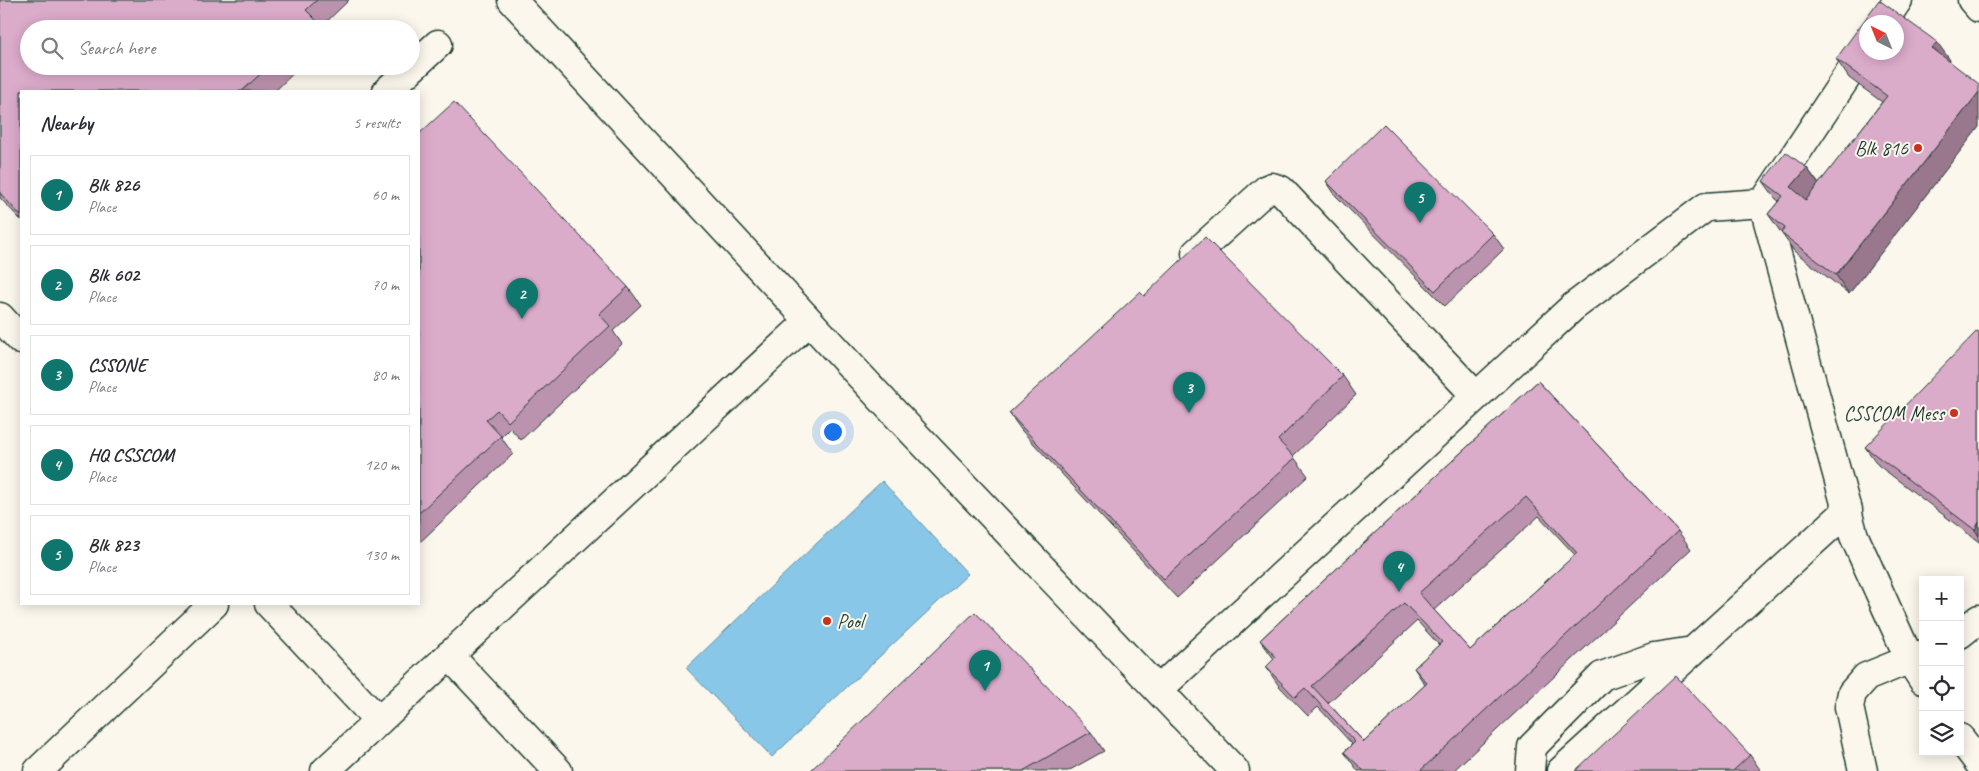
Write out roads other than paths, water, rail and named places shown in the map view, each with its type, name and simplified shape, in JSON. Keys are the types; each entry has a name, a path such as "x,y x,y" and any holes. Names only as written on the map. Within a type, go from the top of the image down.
{"lane":[{"path":"512,0 809,321 1235,771"},
{"path":"1888,15 1898,0"},
{"path":"1972,0 1979,8"},
{"path":"420,61 438,44"},
{"path":"1859,59 1763,203 1854,536 1918,664 1866,677 1852,694 1849,707 1863,771"},
{"path":"388,90 404,75"},
{"path":"1196,253 1267,190 1272,187 1281,190 1476,396"},
{"path":"1158,690 1573,307 1706,208 1763,203"},
{"path":"0,318 20,339"},
{"path":"325,771 809,321"},
{"path":"1561,771 1848,510"},
{"path":"38,771 213,605"},
{"path":"270,605 379,721"},
{"path":"1964,631 1979,619"},
{"path":"1530,771 1532,747 1602,676 1654,657 1693,651"},
{"path":"449,655 558,771"},
{"path":"1964,743 1979,763"}],"water":[{"name":"Pool","path":"882,481 968,574 772,757 686,668"}],"place":[{"name":"Blk 816","path":"1918,148"},
{"name":"Blk 823","path":"1420,223"},
{"name":"Blk 602","path":"522,319"},
{"name":"CSSONE","path":"1189,413"},
{"name":"CSSCOM Mess","path":"1954,413"},
{"name":"HQ CSSCOM","path":"1399,592"},
{"name":"Pool","path":"827,621"},
{"name":"Blk 826","path":"985,691"}]}
